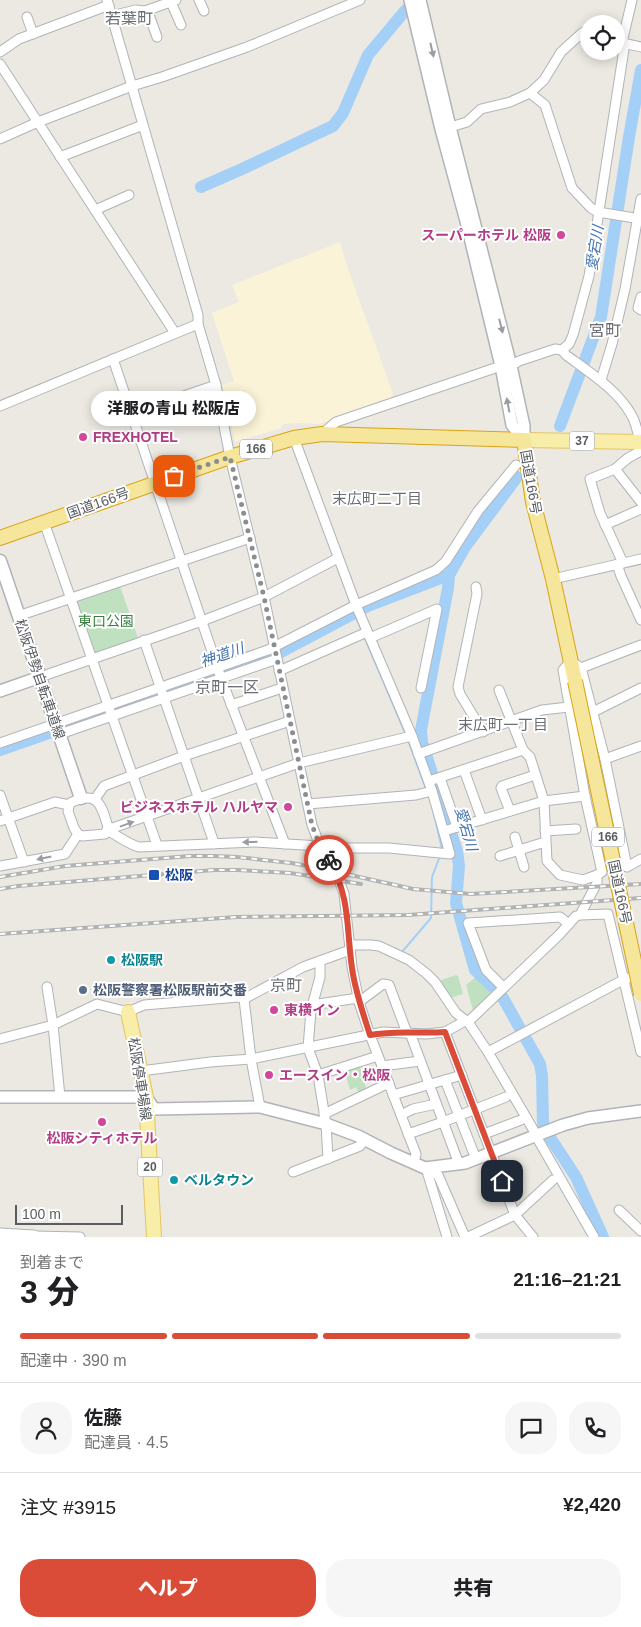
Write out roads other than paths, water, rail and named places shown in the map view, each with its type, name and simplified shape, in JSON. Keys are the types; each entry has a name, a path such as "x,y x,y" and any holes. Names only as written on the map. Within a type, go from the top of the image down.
{"highway":[{"name":"国道166号","path":"0,538 155,482 294,438 322,434 524,440 533,502 575,670 641,994"}],"main road":[{"name":"37","path":"524,440 641,442"},
{"name":"松阪伊勢自転車道線","path":"0,561 81,798"},
{"name":"松阪停車場線","path":"128,1012 146,1097 154,1237"}],"street":[{"path":"199,0 204,11"},
{"path":"0,139 38,122 132,86 162,78 247,47 360,0"},
{"path":"625,27 632,0"},
{"path":"112,16 136,10 145,11 161,3 174,1 181,25"},
{"path":"0,52 19,39 108,3 216,384 230,457 264,597 312,825 321,847 337,874 344,894 352,967 358,1000 416,1154 414,1163"},
{"path":"418,4 466,222 506,366 512,425 524,440"},
{"path":"145,11 149,15 157,37"},
{"path":"27,17 33,34"},
{"path":"445,128 467,122 481,109 510,102 530,93 544,80 561,52 580,35"},
{"path":"625,43 641,46"},
{"path":"564,352 576,328 589,276 622,60"},
{"path":"0,64 174,333"},
{"path":"530,93 545,106 572,188 591,208 598,212 640,219"},
{"path":"60,157 143,125"},
{"path":"95,210 129,195"},
{"path":"598,378 612,344 640,219 641,200"},
{"path":"641,297 638,308 641,310"},
{"path":"0,406 198,324"},
{"path":"322,434 336,422 555,350 564,352 598,378 637,415 641,442"},
{"path":"113,359 221,678 286,844"},
{"path":"131,414 216,384"},
{"path":"294,438 366,634 408,736 434,779 456,827"},
{"path":"641,452 628,458 615,469 590,479 596,502 620,563 621,576 641,620"},
{"path":"58,729 108,706 274,648 356,605 436,570 441,566 478,511 516,465"},
{"path":"615,469 641,502"},
{"path":"605,525 641,509"},
{"path":"44,522 157,846"},
{"path":"18,616 250,538"},
{"path":"0,691 202,621 264,597 338,558"},
{"path":"552,579 641,559"},
{"path":"476,588 477,594 458,687 460,694 482,732"},
{"path":"279,671 366,634 437,609 421,688"},
{"path":"144,640 214,844"},
{"path":"580,915 600,874 563,670 575,670 641,645"},
{"path":"0,743 112,717 277,659"},
{"path":"575,670 592,712 605,759 627,867"},
{"path":"231,705 282,688"},
{"path":"592,712 641,688"},
{"path":"499,690 523,750 530,757 544,802 547,861 560,875 583,880 627,867 641,859"},
{"path":"418,754 542,710 569,707"},
{"path":"95,799 104,786 184,756 290,721"},
{"path":"107,830 108,827 100,804 95,799 86,797 70,803 68,811 78,834 82,836 105,834 107,830 259,776 300,763 408,736"},
{"path":"605,759 641,746"},
{"path":"434,779 523,750"},
{"path":"464,770 482,820"},
{"path":"510,811 501,788 502,786 535,775"},
{"path":"107,830 132,845 139,847 255,842 321,847 388,848 450,854 444,831 429,792 434,779"},
{"path":"308,804 429,792"},
{"path":"0,795 4,820 24,862"},
{"path":"444,831 544,802 585,796"},
{"path":"4,820 55,802 69,806"},
{"path":"545,831 576,829"},
{"path":"0,866 64,854 78,834"},
{"path":"515,837 524,867"},
{"path":"500,856 545,842"},
{"path":"141,1071 251,1059 383,1032 445,1032 466,1021 500,991 576,916 580,915 608,914 641,1052"},
{"path":"500,991 486,970 468,923 560,917 568,924"},
{"path":"0,1039 53,1024 97,1004 128,1012 144,1005 239,997 244,999 303,966 350,948 371,945 379,946 404,957 427,974 456,1013 466,1021 542,1134 594,1237"},
{"path":"320,961 320,978 310,1010 308,1048 318,1075 325,1119 328,1159"},
{"path":"488,1052 624,980 641,974"},
{"path":"312,1005 358,1000 383,984 389,985 459,1164"},
{"path":"47,987 53,1024 60,1097"},
{"path":"244,999 251,1059 260,1107"},
{"path":"445,1032 515,1214 533,1237"},
{"path":"318,1075 378,1056"},
{"path":"382,1066 420,1061"},
{"path":"393,1094 462,1075"},
{"path":"445,1080 476,1160"},
{"path":"325,1119 389,1083"},
{"path":"401,1115 413,1109 470,1096"},
{"path":"0,1097 146,1097 154,1109 260,1107 325,1119 438,1175 466,1237 515,1214 553,1180"},
{"path":"408,1134 506,1097"},
{"path":"426,1168 476,1160 588,1118 641,1110"},
{"path":"484,1134 521,1120"},
{"path":"293,1172 360,1146 365,1139"},
{"path":"426,1168 446,1237"},
{"path":"619,1210 641,1231"},
{"path":"0,1233 80,1237"}],"waterway":[{"path":"201,187 333,126 343,113 368,55 404,12 417,0"},
{"name":"愛宕川","path":"560,426 601,317 641,70"},
{"name":"愛宕川","path":"517,477 465,547 449,575 421,730 422,742 457,851 459,866 456,903 475,970 503,998 540,1064 543,1123 551,1139 576,1177 603,1237"},
{"name":"神道川","path":"0,750 281,652 368,606 449,575"},
{"path":"354,613 362,631"},
{"path":"364,636 406,735"},
{"path":"408,740 426,789"},
{"path":"432,805 442,849"},
{"path":"401,953 431,918 432,877 440,856"}],"railway":[{"path":"0,877 65,866 190,856 214,856 291,863 413,889 471,894 641,884"},
{"path":"0,889 214,870 290,873 361,884"},
{"path":"0,934 236,917 408,915 641,898"}],"place":[{"name":"スーパーホテル 松阪","path":"561,235"},
{"name":"FREXHOTEL","path":"83,437"},
{"name":"洋服の青山 松阪店","path":"174,476"},
{"name":"ビジネスホテル ハルヤマ","path":"288,807"},
{"name":"松阪","path":"154,875"},
{"name":"松阪駅","path":"111,960"},
{"name":"松阪警察署松阪駅前交番","path":"83,990"},
{"name":"東横イン","path":"274,1010"},
{"name":"エースイン・松阪","path":"269,1075"},
{"name":"松阪シティホテル","path":"102,1122"},
{"name":"ベルタウン","path":"174,1180"}],"district":[{"name":"若葉町","path":"129,18"},
{"name":"宮町","path":"605,330"},
{"name":"末広町二丁目","path":"377,499"},
{"name":"京町一区","path":"227,687"},
{"name":"末広町一丁目","path":"503,725"},
{"name":"京町","path":"286,985"}],"park label":[{"name":"東口公園","path":"106,621"}]}
